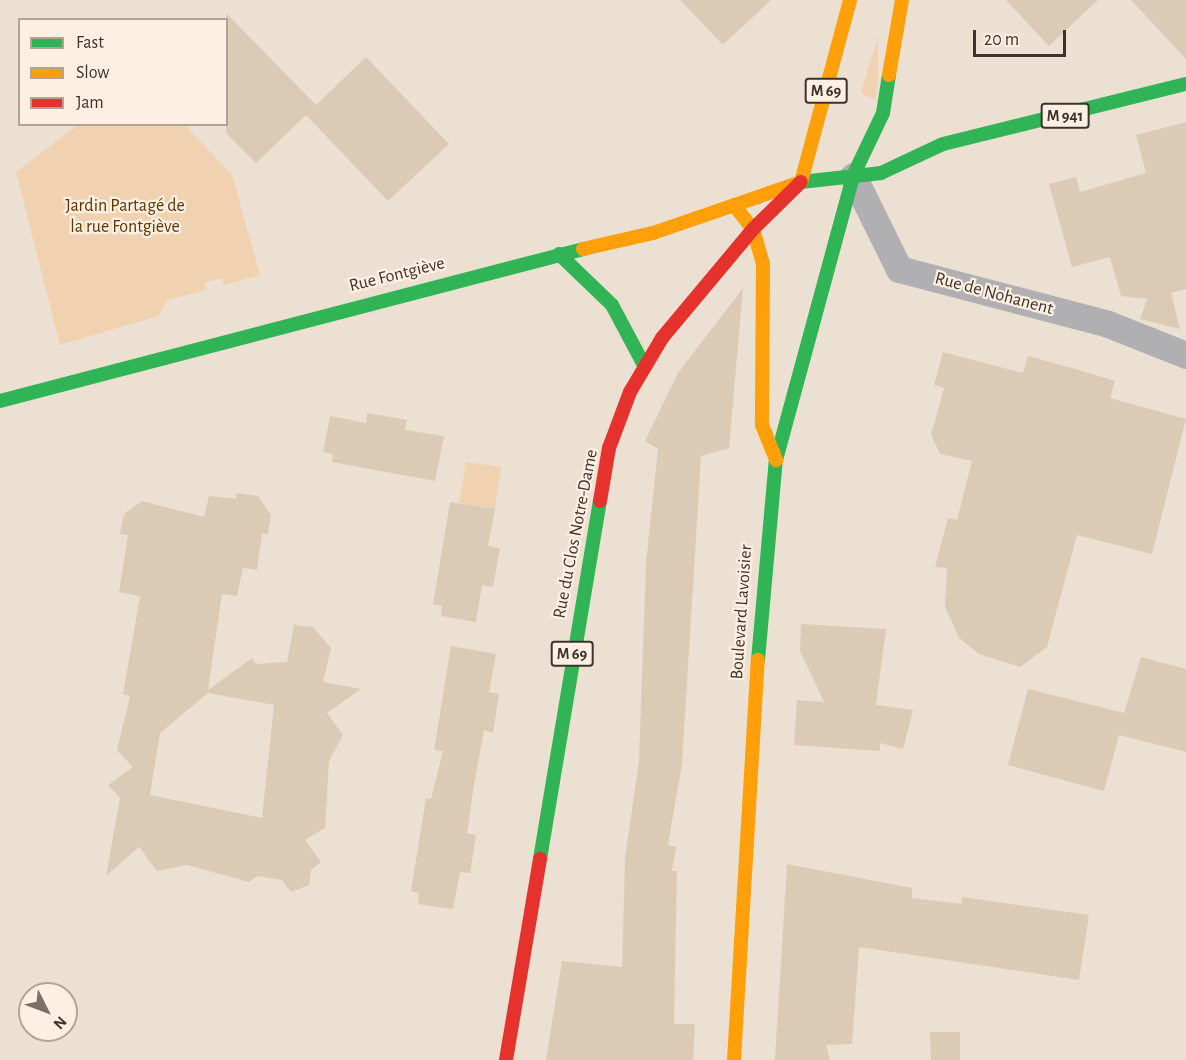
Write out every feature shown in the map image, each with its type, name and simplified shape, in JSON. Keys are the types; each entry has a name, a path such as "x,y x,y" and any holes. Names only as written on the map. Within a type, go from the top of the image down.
{"main road":[{"name":"M 69","path":"801,182 850,0"},
{"name":"Boulevard Lavoisier","path":"734,1060 765,537 776,460 853,176 883,113 902,0"},
{"name":"M 941","path":"801,182 881,173 943,144 1186,84"},
{"name":"Rue Fontgiève","path":"0,401 559,254 653,233 801,182"},
{"name":"Rue du Clos Notre-Dame","path":"506,1060 597,506 609,448 645,367 685,307 753,229 801,182"},
{"path":"734,205 753,229 765,295 762,425 776,460"},
{"path":"559,254 612,305 645,367"}],"street":[{"name":"Rue de Nohanent","path":"853,176 899,269 1108,324 1186,355"}],"green space":[{"path":"878,37 878,84 875,99 863,95 862,89"},
{"name":"Jardin Partagé de la rue Fontgiève","path":"77,126 186,126 232,175 260,275 224,285 222,278 204,283 206,290 168,300 158,316 60,345 16,172"},
{"path":"466,462 501,467 495,509 459,503"}],"building":[{"path":"680,0 771,0 723,45"},
{"path":"1006,0 1098,0 1049,46"},
{"path":"1131,0 1186,0 1186,59"},
{"path":"226,13 316,105 366,57 449,144 388,201 306,115 256,163 226,133 226,126 228,126 228,18 226,18"},
{"path":"1186,122 1186,289 1171,293 1180,329 1140,319 1147,299 1121,296 1110,257 1072,267 1049,184 1076,177 1080,192 1146,173 1136,135"},
{"path":"743,288 729,448 701,456 682,764 668,845 676,847 672,871 677,871 674,1024 695,1024 693,1060 546,1060 562,961 622,967 625,859 639,760 646,563 658,449 645,441 678,373"},
{"path":"943,352 1023,373 1028,356 1072,368 1115,381 1110,398 1186,419 1152,554 1077,535 1047,647 1020,667 979,654 959,638 945,607 947,568 935,567 948,518 957,520 972,461 940,454 931,435 944,388 934,385"},
{"path":"367,413 407,420 405,430 444,436 435,481 332,462 333,454 323,452 330,416 366,423"},
{"path":"237,493 258,496 271,515 268,534 262,533 257,570 243,568 237,596 222,594 208,690 252,658 256,664 287,662 294,625 313,627 331,648 323,682 361,689 327,713 343,735 329,761 325,828 305,840 321,862 311,870 309,885 291,892 282,880 257,876 249,882 187,865 157,871 139,847 106,876 120,798 108,785 133,767 117,750 130,696 123,694 140,596 119,592 128,535 120,534 124,514 142,501 204,517 209,496 236,499","holes":["208,693 274,705 262,818 150,795 160,733"]},
{"path":"450,502 495,509 488,546 500,548 493,587 482,585 476,622 441,616 442,606 433,604"},
{"path":"801,624 886,629 876,705 913,710 903,749 880,743 880,751 794,745 797,700 824,702 800,651"},
{"path":"451,646 496,654 489,692 499,694 493,733 484,730 473,791 467,833 476,835 470,873 460,872 453,909 418,904 419,893 411,891 426,798 431,799 443,751 434,750"},
{"path":"1141,657 1186,669 1186,752 1119,735 1104,791 1008,765 1028,689 1124,713"},
{"path":"787,864 912,888 912,898 961,904 962,897 1089,915 1079,980 859,947 852,1044 826,1045 830,1060 775,1060"},
{"path":"930,1032 960,1032 960,1060 931,1060"}],"traffic: fast":[{"path":"758,660 776,460 853,176 883,113 889,75"},
{"path":"801,182 881,173 943,144 1186,84"},
{"path":"0,401 583,249"},
{"path":"559,254 612,305 645,367"},
{"path":"540,859 600,501"}],"traffic: slow":[{"path":"801,182 850,0"},
{"path":"889,75 902,0"},
{"path":"583,249 653,233 801,182"},
{"path":"734,205 753,229 763,264 762,425 776,460"},
{"path":"734,1060 758,660"}],"traffic: jam":[{"path":"600,501 609,448 630,392 662,338 753,229 801,182"},
{"path":"506,1060 540,859"}]}
